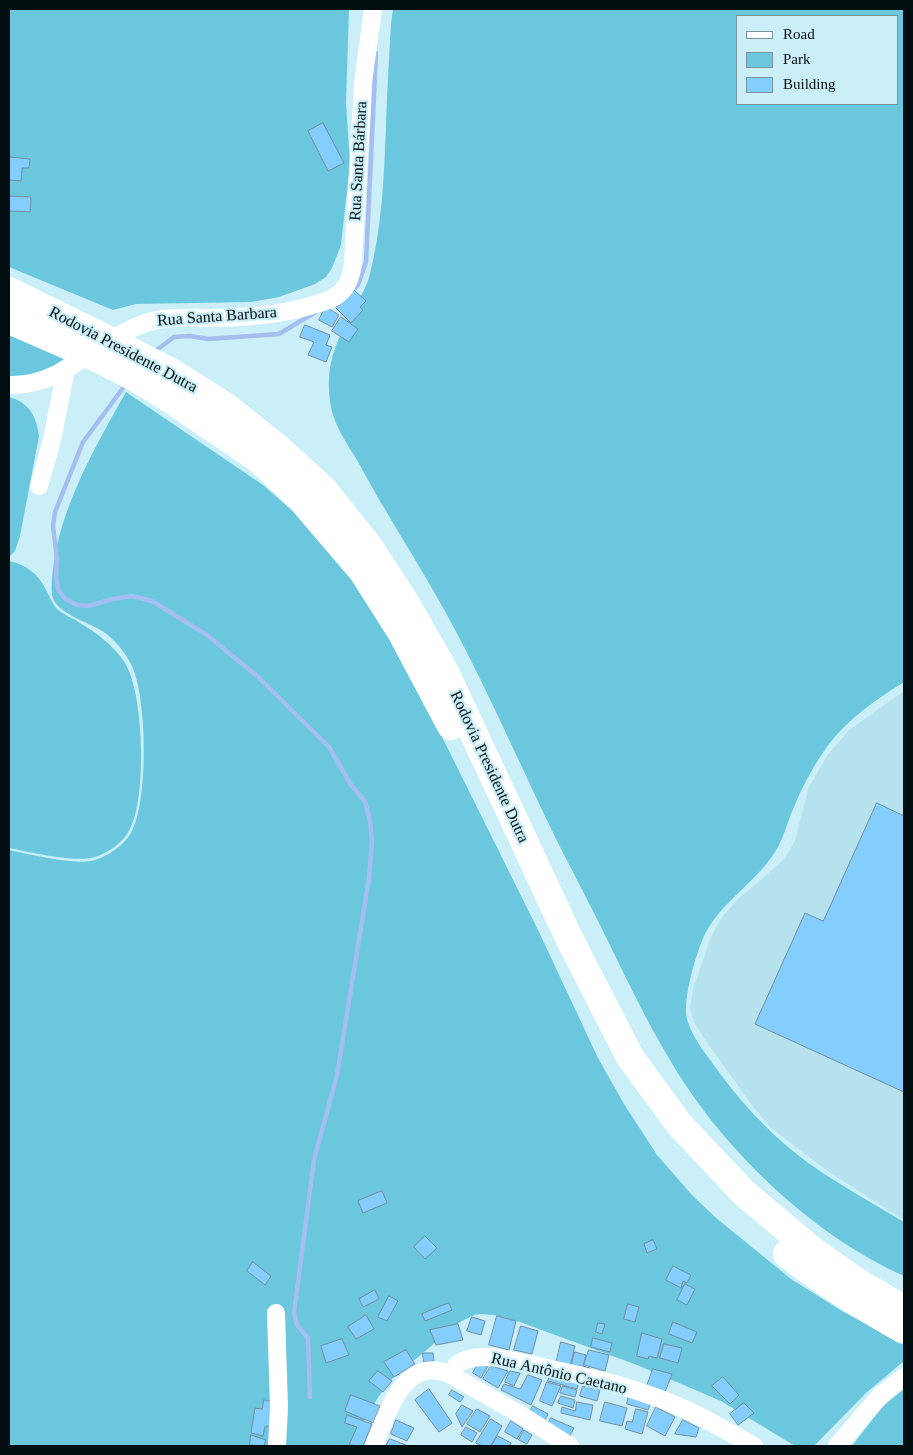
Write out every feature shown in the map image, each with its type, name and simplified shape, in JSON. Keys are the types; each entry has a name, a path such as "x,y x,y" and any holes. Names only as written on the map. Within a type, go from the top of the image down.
{"highway":[{"name":"Rodovia Presidente Dutra","path":"9,291 47,324"},
{"name":"Rodovia Presidente Dutra","path":"9,320 47,324 97,334 173,374 300,497 363,572 396,624 468,758 530,898 606,1049 638,1098 701,1175 739,1213 819,1279 904,1330"},
{"name":"Rodovia Presidente Dutra","path":"218,416 279,449 323,489 370,548 405,602 445,672 570,940 630,1057 679,1124 744,1193 813,1251 860,1283 904,1309"},
{"path":"587,974 618,1011 688,1113 750,1180 809,1232 850,1260 904,1291"}],"street":[{"name":"Rua Santa Bárbara","path":"325,301 337,296 344,290 352,273 363,83 373,9"},
{"name":"Rua Santa Barbara","path":"9,385 30,384 42,381 114,338 150,321 176,318 226,318 275,314 325,301"},
{"path":"39,486 52,440 66,368"},
{"path":"276,1313 279,1408 277,1446"},
{"name":"Rua Antônio Caetano","path":"451,1375 459,1363 484,1357 586,1376 674,1404 754,1446"},
{"path":"374,1446 395,1396 403,1386 426,1370 436,1370 451,1375 526,1418 570,1446"},
{"path":"837,1446 881,1395 904,1377"}],"shaded area":[{"path":"904,691 904,1220 829,1172 771,1128 754,1108 706,1041 695,1024 690,1008 693,989 711,937 722,917 739,898 785,858 795,841 808,789 827,756 849,730"}],"green space":[{"path":"9,9 349,9 346,103 350,164 341,245 332,268 326,277 315,284 279,297 251,302 136,304 113,310 9,267"},
{"path":"393,9 904,9 904,682 874,702 845,726 829,744 814,766 801,791 775,852 759,873 722,910 706,932 691,975 686,1011 689,1026 703,1051 734,1092 765,1126 812,1165 904,1222 904,1276 869,1258 834,1236 769,1184 740,1154 688,1089 639,1005 452,624 337,424 331,409 329,373 334,350 369,278 377,240 382,202"},
{"path":"9,330 72,353 43,371 27,375 9,376"},
{"path":"126,392 263,485 321,536 392,636 538,930 598,1058 624,1104 657,1155 692,1195 715,1217 791,1279 842,1311 904,1344 904,1361 866,1393 814,1446 795,1446 721,1401 637,1365 520,1322 494,1315 481,1314 474,1315 460,1322 393,1378 379,1396 349,1446 9,1446 9,850 65,861 95,860 110,853 124,842 131,833 137,818 141,798 144,750 141,702 132,666 122,650 109,636 60,608 52,595 53,569 57,546 71,500 103,433"},
{"path":"9,397 22,403 31,411 39,436 20,536 15,551 9,557"},
{"path":"9,561 21,565 40,579 57,609 105,640 121,657 131,677 136,697 141,746 139,794 135,814 130,829 120,843 95,857 86,859 65,858 9,848"},
{"path":"904,1389 904,1446 852,1446 882,1407"}],"building":[{"path":"323,123 344,163 328,171 308,131"},
{"path":"9,157 30,159 29,168 22,168 21,181 9,180"},
{"path":"9,196 31,197 30,212 9,211"},
{"path":"354,290 366,301 360,307 363,310 351,323 336,308"},
{"path":"326,307 339,315 332,327 319,320"},
{"path":"341,317 358,329 349,342 332,331"},
{"path":"305,325 330,335 326,345 332,347 326,362 308,355 314,342 300,337"},
{"path":"877,803 904,816 904,1092 755,1024 805,913 823,921"},
{"path":"382,1191 387,1203 363,1213 358,1201"},
{"path":"425,1236 437,1248 425,1259 414,1247"},
{"path":"653,1240 657,1249 647,1253 644,1244"},
{"path":"253,1262 271,1276 265,1285 247,1271"},
{"path":"673,1266 691,1275 687,1283 683,1281 681,1288 666,1280"},
{"path":"685,1284 695,1289 687,1305 677,1300"},
{"path":"375,1290 379,1299 363,1307 359,1299"},
{"path":"389,1296 398,1301 387,1321 378,1317"},
{"path":"449,1303 452,1310 425,1321 422,1314"},
{"path":"628,1304 639,1307 635,1322 624,1319"},
{"path":"366,1315 374,1329 356,1339 348,1327"},
{"path":"497,1316 516,1321 509,1350 489,1345"},
{"path":"472,1317 485,1321 481,1335 467,1331"},
{"path":"673,1322 697,1332 692,1343 669,1334"},
{"path":"598,1323 605,1324 602,1334 596,1332"},
{"path":"458,1324 463,1340 436,1345 430,1330"},
{"path":"521,1326 538,1331 532,1354 514,1350"},
{"path":"642,1333 662,1339 657,1358 649,1356 648,1359 637,1356"},
{"path":"593,1338 612,1343 610,1352 591,1347"},
{"path":"342,1339 349,1355 326,1363 321,1346"},
{"path":"561,1342 575,1346 570,1367 556,1364"},
{"path":"664,1344 682,1348 678,1363 660,1358"},
{"path":"406,1350 415,1364 394,1377 384,1362"},
{"path":"589,1350 609,1355 605,1371 584,1365"},
{"path":"575,1352 586,1355 583,1366 590,1368 590,1372 571,1367"},
{"path":"423,1353 433,1353 434,1361 424,1362"},
{"path":"478,1364 488,1366 481,1378 473,1373"},
{"path":"491,1366 508,1371 498,1388 483,1379"},
{"path":"653,1369 672,1374 665,1392 647,1386"},
{"path":"378,1371 392,1381 383,1392 369,1381"},
{"path":"510,1371 520,1373 514,1386 505,1382"},
{"path":"528,1375 542,1380 531,1405 501,1390 504,1384 520,1389"},
{"path":"550,1375 579,1382 577,1389 548,1381"},
{"path":"723,1377 739,1395 730,1404 712,1386"},
{"path":"547,1382 561,1386 552,1406 540,1401"},
{"path":"563,1386 577,1390 575,1397 560,1393"},
{"path":"583,1386 600,1390 597,1401 580,1396"},
{"path":"429,1389 452,1423 439,1432 415,1400"},
{"path":"452,1390 464,1397 460,1402 449,1395"},
{"path":"351,1395 380,1406 373,1423 345,1411"},
{"path":"629,1395 651,1401 648,1410 627,1404"},
{"path":"561,1396 575,1400 573,1408 558,1403"},
{"path":"264,1400 276,1402 271,1427 265,1426 263,1436 251,1433 255,1408 262,1409"},
{"path":"577,1402 593,1405 590,1420 561,1413 562,1407 575,1411"},
{"path":"605,1402 627,1408 622,1426 600,1421"},
{"path":"744,1403 754,1413 738,1425 730,1414"},
{"path":"462,1405 473,1411 462,1427 456,1414"},
{"path":"533,1406 548,1414 543,1424 528,1415"},
{"path":"656,1407 675,1417 665,1436 647,1426"},
{"path":"477,1409 490,1416 480,1432 467,1424"},
{"path":"636,1409 648,1412 642,1434 625,1429 627,1421 632,1422"},
{"path":"347,1415 372,1424 363,1446 349,1445 357,1427 345,1423"},
{"path":"551,1418 574,1428 568,1439 546,1427"},
{"path":"491,1419 502,1426 491,1446 482,1446 476,1443"},
{"path":"396,1420 414,1428 407,1441 391,1434"},
{"path":"683,1420 699,1428 696,1437 675,1434"},
{"path":"511,1421 523,1429 517,1439 505,1432"},
{"path":"466,1427 477,1433 472,1442 461,1435"},
{"path":"524,1430 532,1435 527,1444 519,1440"},
{"path":"251,1435 266,1440 264,1446 250,1445"},
{"path":"498,1436 511,1443 509,1446 491,1446"},
{"path":"390,1439 406,1445 386,1446"}],"waterway":[{"path":"352,291 358,285 366,262 376,53"},
{"path":"154,352 174,337 190,336 208,339 279,334 319,310"},
{"path":"126,384 83,442 55,512 53,526 58,589 65,599 77,605 88,606 132,596 152,601 207,635 257,676 329,747 351,785 365,801 370,821 372,841 369,878 337,1075 314,1160 294,1313 297,1325 308,1338 310,1397"}]}
